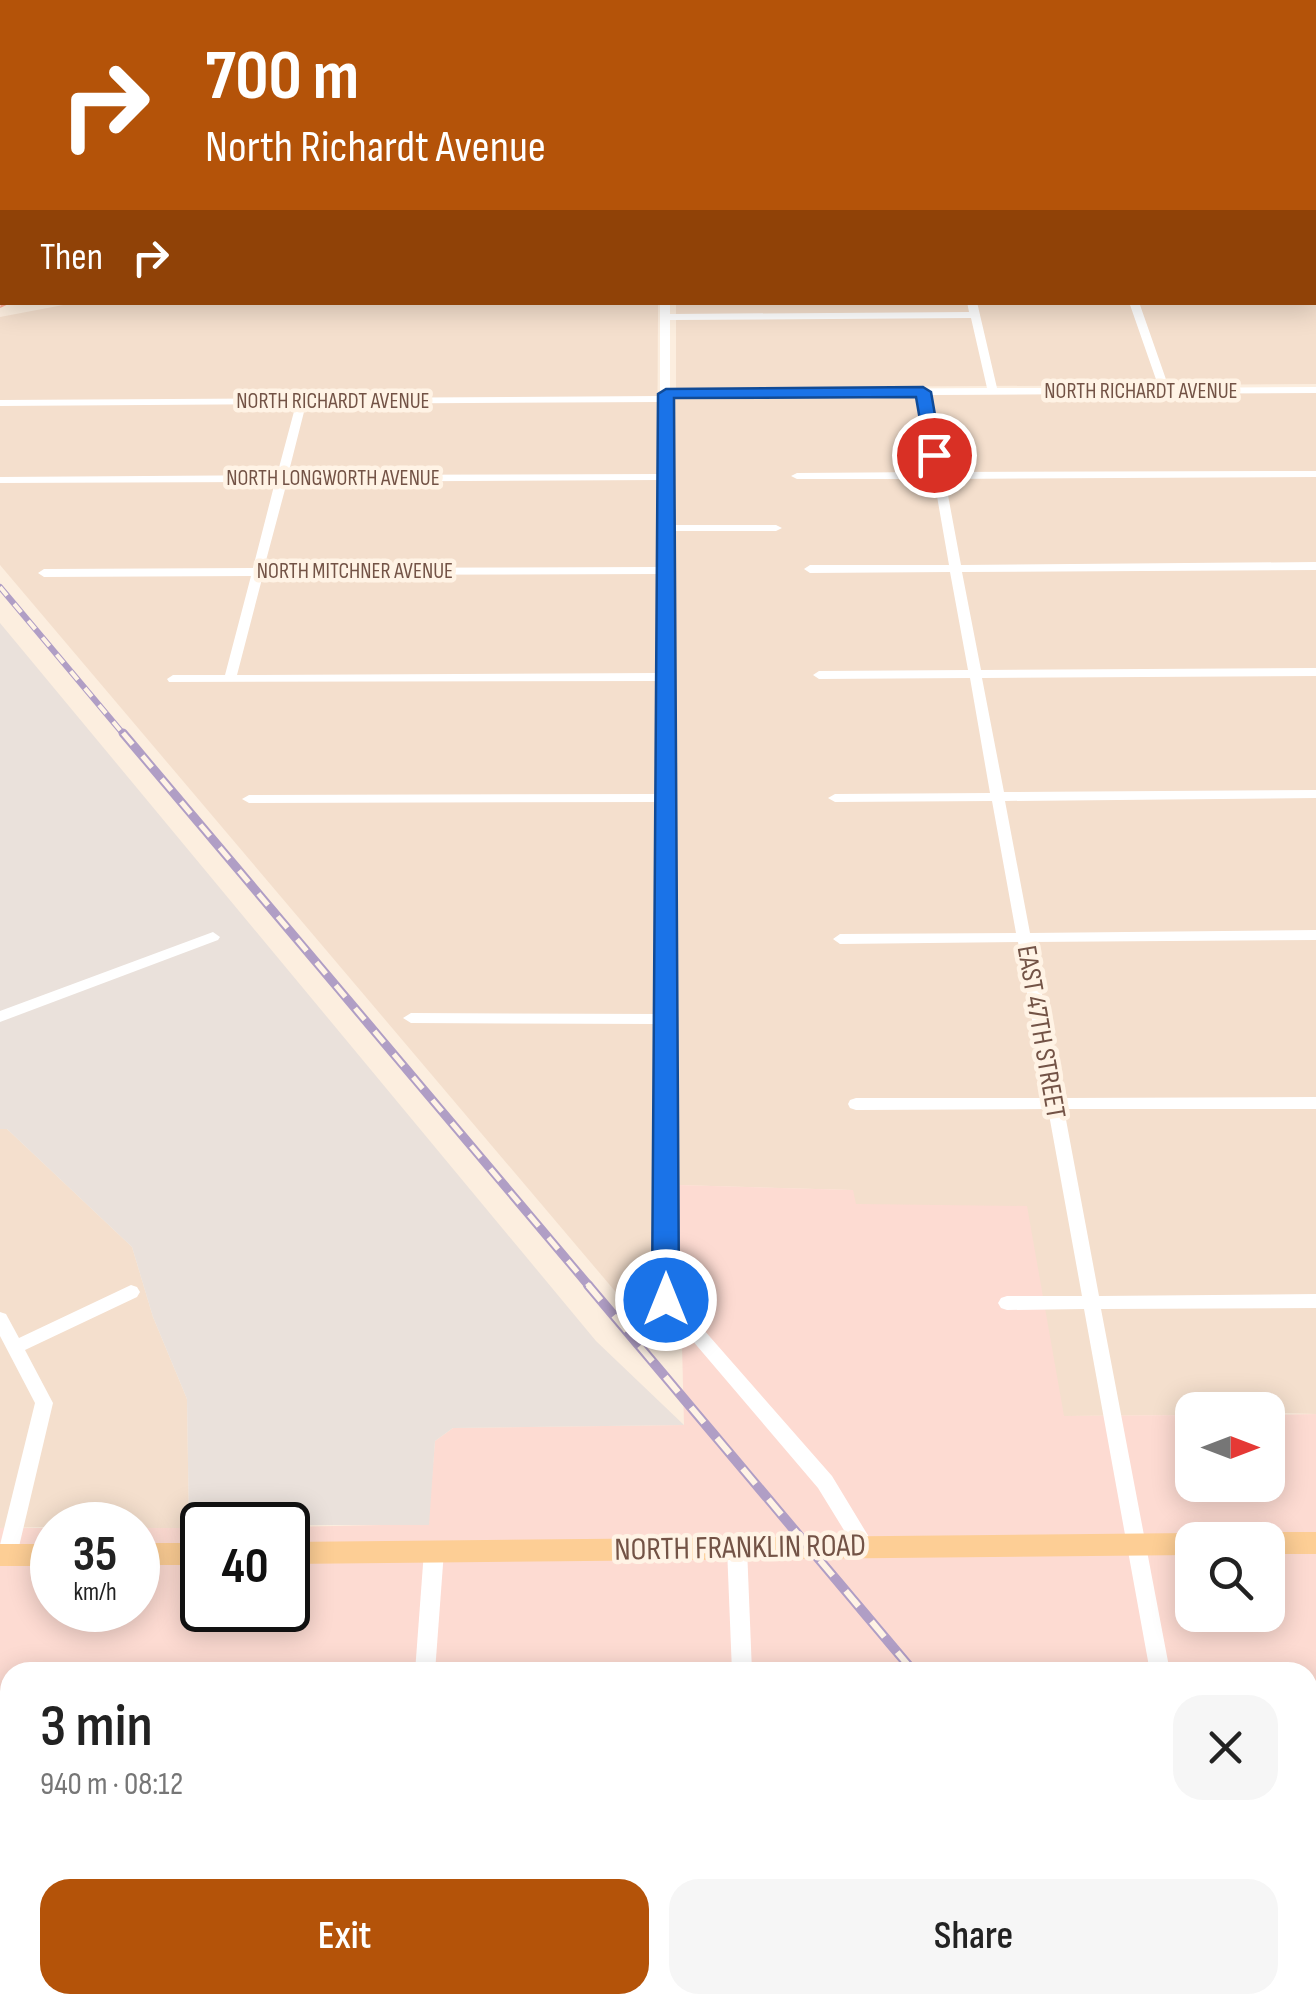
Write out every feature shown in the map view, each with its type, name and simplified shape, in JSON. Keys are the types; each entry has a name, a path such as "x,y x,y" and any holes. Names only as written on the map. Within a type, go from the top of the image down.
{"main road":[{"path":"1285,1544 1316,1543"},
{"name":"NORTH FRANKLIN ROAD","path":"310,1553 1175,1544"},
{"path":"4,1555 30,1555"}],"street":[{"path":"973,305 993,392"},
{"path":"1135,305 1165,391"},
{"path":"865,1547 826,1482 666,1300 664,310 975,315"},
{"name":"NORTH RICHARDT AVENUE","path":"0,403 1316,390"},
{"name":"EAST 47TH STREET","path":"923,392 1158,1662"},
{"path":"230,678 302,401"},
{"path":"798,476 1316,474"},
{"name":"NORTH LONGWORTH AVENUE","path":"0,480 666,477"},
{"path":"666,528 776,528"},
{"path":"810,569 1316,566"},
{"name":"NORTH MITCHNER AVENUE","path":"44,573 666,570"},
{"path":"819,675 1316,672"},
{"path":"173,679 666,676"},
{"path":"835,798 1316,794"},
{"path":"248,799 666,798"},
{"path":"840,939 1316,935"},
{"path":"0,1017 213,937"},
{"path":"411,1018 665,1019"},
{"path":"856,1104 1316,1103"},
{"path":"16,1347 131,1292"},
{"path":"1007,1303 1316,1301"},
{"path":"0,1319 44,1403 4,1555"},
{"path":"737,1548 742,1662"},
{"path":"426,1662 434,1552"}],"shaded area":[{"path":"63,305 658,305 653,1336 0,565 0,317"},
{"path":"676,305 1316,305 1316,384 676,388"},
{"path":"1316,392 1316,1414 1285,1413 1285,1392 1175,1392 1175,1415 1064,1416 855,1204 852,1190 678,1185 675,397"},
{"path":"0,623 596,1341 684,1425 453,1428 435,1441 429,1525 310,1525 310,1502 189,1502 187,1399 153,1317 132,1247 7,1129 0,1129"},
{"path":"0,1129 7,1129 132,1247 153,1317 187,1399 189,1502 180,1502 180,1528 160,1528 160,1502 30,1502 30,1527 0,1528"},
{"path":"678,1185 853,1190 856,1204 1027,1206 1064,1416 1175,1415 1175,1502 1285,1502 1285,1415 1316,1414 1316,1662 0,1662 0,1528 30,1528 30,1632 160,1632 160,1528 180,1528 180,1632 310,1632 310,1527 428,1524 435,1441 453,1428 684,1425"}],"railway":[{"path":"0,587 125,736"},
{"path":"123,733 590,1287"},
{"path":"588,1285 906,1662"}],"route":[{"path":"666,1300 666,394 923,392 934,455"}]}
